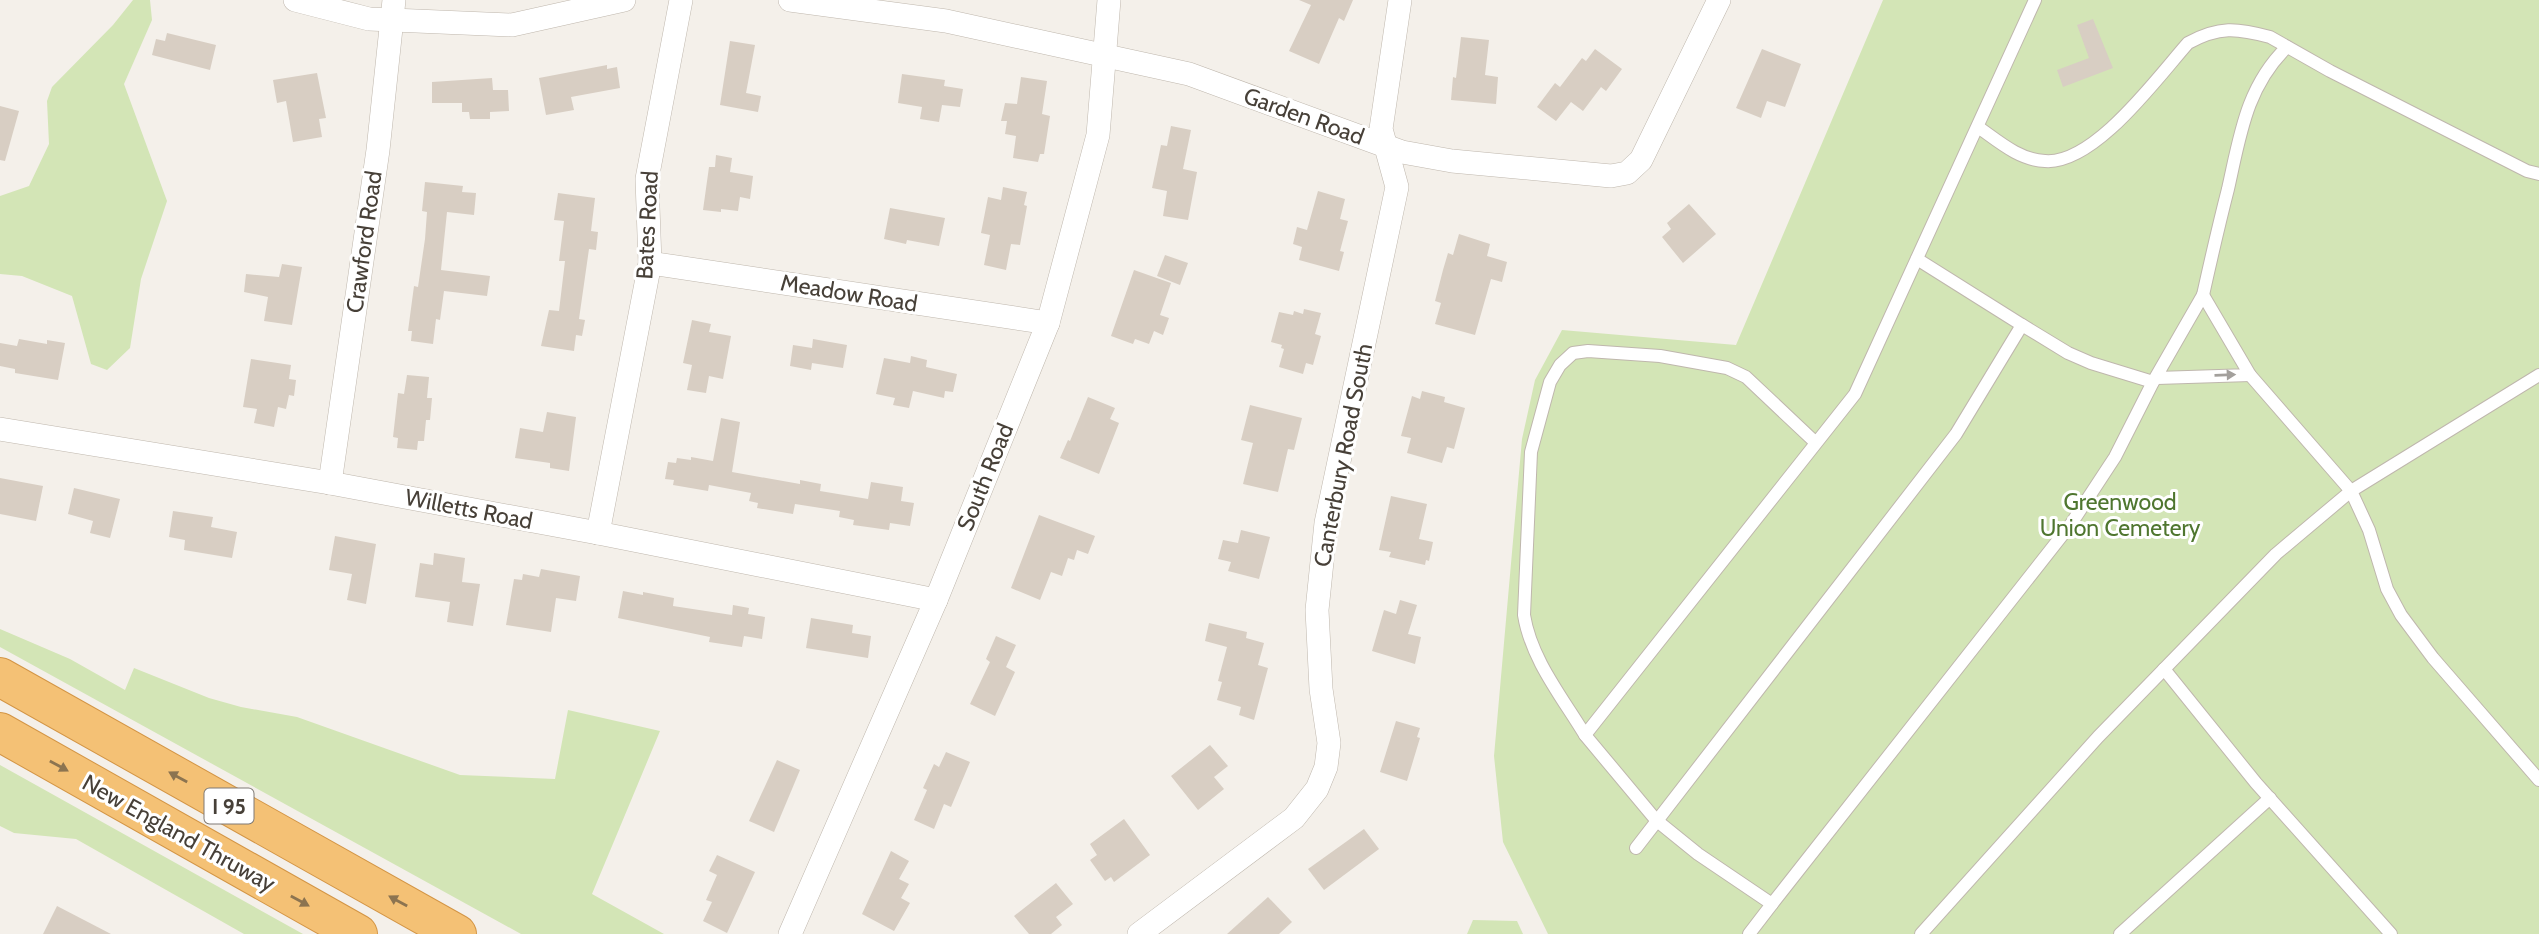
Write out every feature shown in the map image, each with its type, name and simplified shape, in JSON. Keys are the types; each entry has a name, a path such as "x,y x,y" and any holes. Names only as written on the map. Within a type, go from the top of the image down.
{"highway":[{"name":"New England Thruway","path":"0,677 457,934"},
{"name":"New England Thruway","path":"0,732 359,934"}],"street":[{"path":"295,0 369,19 393,10 512,25 624,0"},
{"name":"Bates Road","path":"598,533 650,263 647,178 681,0"},
{"name":"Garden Road","path":"790,0 946,21 1189,74 1402,152 1452,161 1611,176 1627,173 1641,160 1719,0"},
{"name":"South Road","path":"790,934 936,600 1048,323 1098,135 1109,0"},
{"name":"Canterbury Road South","path":"1139,934 1294,818 1317,789 1326,767 1329,743 1321,690 1317,610 1326,523 1397,187 1381,129 1400,0"},
{"name":"Crawford Road","path":"330,483 378,150 393,10"},
{"name":"Meadow Road","path":"650,263 1048,323"},
{"name":"Willetts Road","path":"0,429 330,483 936,600"}],"lane":[{"path":"1585,735 1855,394 2035,0"},
{"path":"1978,127 2027,158 2045,162 2063,160 2079,154 2116,124 2188,43 2221,30 2244,30 2270,37 2526,171 2539,174"},
{"path":"1749,934 2071,524 2115,457 2203,295 2244,119 2259,81 2270,63 2287,47"},
{"path":"1917,260 2022,326 2080,358 2155,380 2250,375"},
{"path":"2203,295 2250,375 2351,491 2369,530 2386,589 2400,615 2433,658 2539,780"},
{"path":"1636,848 1956,434 2022,326"},
{"path":"1772,904 1698,854 1656,820 1585,735 1534,651 1524,615 1531,453 1550,382 1560,365 1573,353 1588,351 1660,356 1727,368 1745,377 1816,443"},
{"path":"1921,934 2098,737 2276,554 2351,491 2539,374"},
{"path":"2164,669 2270,798 2391,934"},
{"path":"2120,934 2270,798"}],"green space":[{"path":"133,0 150,0 152,20 124,84 167,201 141,279 130,348 107,370 91,364 72,296 22,276 0,274 0,196 29,186 49,144 47,101 52,87 113,25"},
{"name":"Greenwood Union Cemetery","path":"1883,0 2539,0 2539,934 1548,934 1503,842 1494,756 1522,439 1535,380 1562,330 1736,345"},
{"path":"0,629 70,659 125,690 134,668 209,698 297,717 460,775 555,779 568,710 660,731 592,894 664,934 521,934 0,647"},
{"path":"0,765 303,934 244,934 76,839 14,833 0,826"},
{"path":"1473,920 1517,921 1523,934 1467,934"}],"building":[{"path":"1299,0 1353,0 1344,21 1339,18 1319,64 1289,51 1311,5"},
{"path":"2093,19 2113,68 2063,87 2057,70 2089,58 2077,25"},
{"path":"167,33 216,45 210,70 152,55 156,39 165,41"},
{"path":"1461,37 1489,40 1485,75 1498,77 1496,104 1451,100"},
{"path":"730,41 755,45 746,93 761,96 758,112 720,105"},
{"path":"1595,49 1622,69 1606,91 1601,87 1583,111 1571,102 1556,121 1537,107 1555,83 1560,87 1582,58 1586,61"},
{"path":"1762,49 1801,64 1785,107 1767,101 1761,118 1736,108"},
{"path":"607,65 607,69 617,67 620,88 571,97 574,110 546,115 539,78"},
{"path":"317,73 326,118 319,119 322,137 293,142 286,101 277,103 273,80"},
{"path":"902,74 945,80 944,86 963,89 960,107 942,105 939,122 920,119 922,107 898,103"},
{"path":"1021,77 1047,81 1042,114 1050,116 1044,154 1040,154 1038,162 1013,158 1016,136 1005,134 1007,121 1001,121 1005,103 1017,104"},
{"path":"492,78 493,90 508,90 509,111 490,112 490,119 470,119 469,112 462,112 462,103 432,103 432,82"},
{"path":"0,106 19,111 5,161 0,160"},
{"path":"1171,126 1191,130 1183,169 1197,172 1188,220 1163,216 1167,191 1152,188 1161,145 1167,146"},
{"path":"716,155 732,158 730,172 753,176 750,199 740,197 738,211 703,210 709,167 715,167"},
{"path":"425,182 463,186 462,192 476,193 474,215 447,212 441,270 490,276 487,296 444,291 440,320 436,319 433,344 411,341 412,331 408,331 414,286 418,287 425,239 427,212 422,211"},
{"path":"1003,187 1027,192 1020,245 1011,244 1006,270 984,265 990,235 981,233 988,197 1001,200"},
{"path":"1318,191 1345,199 1340,219 1348,221 1340,251 1344,252 1339,271 1299,260 1302,247 1293,244 1297,227 1307,230"},
{"path":"558,193 595,198 591,231 598,232 596,250 589,249 579,319 585,320 582,336 576,335 574,351 541,346 549,310 559,311 565,261 559,261 564,221 554,220"},
{"path":"1689,204 1716,234 1683,263 1662,237 1671,229 1667,223"},
{"path":"890,208 945,218 939,246 907,240 906,244 884,239"},
{"path":"1459,234 1490,244 1487,256 1507,262 1502,282 1491,279 1475,335 1435,324 1441,303 1435,301 1443,270 1448,253 1453,255"},
{"path":"1165,255 1188,263 1180,285 1157,276"},
{"path":"282,264 302,267 292,325 264,321 268,297 244,292 246,274 279,277"},
{"path":"1134,270 1171,283 1160,315 1169,318 1163,335 1154,331 1149,344 1135,339 1133,344 1111,336"},
{"path":"1304,309 1321,313 1315,334 1321,336 1313,365 1306,363 1303,374 1279,367 1284,349 1281,348 1282,345 1271,342 1279,312 1293,315 1294,311 1303,314"},
{"path":"692,320 711,324 709,332 731,336 723,379 709,376 706,393 687,390 692,365 683,363"},
{"path":"19,339 47,344 47,340 65,343 58,380 15,373 15,369 0,366 0,343 17,346"},
{"path":"813,339 847,345 843,368 812,363 811,370 790,366 793,345 812,348"},
{"path":"911,356 927,360 926,367 957,374 953,392 945,391 944,398 913,391 909,408 893,405 895,398 876,394 884,358 910,363"},
{"path":"251,359 291,365 289,379 296,380 294,396 289,395 286,409 278,407 274,427 254,423 257,409 243,407"},
{"path":"407,375 429,377 427,398 432,398 424,441 418,441 417,450 397,448 398,438 393,437 398,393 404,394"},
{"path":"1422,391 1445,397 1444,402 1465,408 1454,449 1447,447 1442,463 1407,453 1411,438 1401,436 1412,396 1420,399"},
{"path":"1088,397 1115,408 1110,419 1119,423 1099,474 1060,458"},
{"path":"1250,405 1302,418 1294,450 1288,449 1278,492 1243,484 1253,443 1241,440"},
{"path":"547,412 576,417 569,471 550,468 550,463 515,458 520,428 543,432"},
{"path":"721,418 740,422 732,472 800,484 800,480 821,484 820,491 868,499 871,482 903,487 901,501 914,503 910,526 890,523 889,530 853,525 854,520 839,517 840,511 795,504 793,514 757,508 758,503 749,501 751,493 709,485 708,491 673,485 674,480 665,479 668,462 676,463 677,458 691,460 691,457 713,461"},
{"path":"0,478 43,486 36,521 0,514"},
{"path":"74,488 120,499 110,538 90,533 93,521 68,514"},
{"path":"1391,496 1427,504 1419,539 1433,542 1429,561 1426,560 1425,565 1389,557 1391,552 1379,550"},
{"path":"173,511 213,517 211,527 237,532 232,558 184,550 185,540 169,537"},
{"path":"1039,515 1095,536 1088,554 1077,550 1074,560 1068,558 1062,576 1051,572 1040,600 1011,588"},
{"path":"1241,530 1270,537 1259,579 1228,571 1231,562 1218,559 1223,540 1238,543"},
{"path":"335,536 376,544 366,604 347,600 352,574 329,570"},
{"path":"434,553 465,558 462,582 480,584 473,626 447,622 450,602 415,597 420,563 433,565"},
{"path":"541,569 580,576 576,601 556,598 551,632 506,625 514,579 522,580 523,574 539,577"},
{"path":"623,591 674,598 673,606 732,615 733,605 749,608 748,614 765,617 762,639 744,636 742,647 709,642 710,637 618,618"},
{"path":"1400,600 1417,605 1408,634 1421,637 1415,664 1372,651 1384,610 1396,614"},
{"path":"811,618 853,625 852,633 871,636 868,658 806,648"},
{"path":"1209,623 1247,632 1246,638 1264,643 1258,665 1268,668 1254,720 1239,715 1241,707 1217,700 1222,682 1218,681 1227,647 1205,641"},
{"path":"996,636 1016,645 1006,667 1015,672 995,716 970,704 990,662 986,659"},
{"path":"1396,721 1420,728 1417,737 1420,738 1407,781 1380,772"},
{"path":"1210,745 1228,766 1214,777 1224,789 1198,810 1171,776"},
{"path":"946,752 970,762 951,807 944,804 934,829 914,820 927,790 923,788 934,764 939,767"},
{"path":"777,760 800,770 774,832 749,821"},
{"path":"1124,819 1150,855 1114,882 1111,877 1105,881 1090,860 1097,855 1090,844"},
{"path":"1364,829 1379,849 1324,890 1308,869"},
{"path":"891,851 909,861 899,879 909,884 901,898 910,903 894,931 862,914"},
{"path":"717,855 755,872 727,933 703,921 712,902 706,900 717,875 709,871"},
{"path":"1056,883 1073,904 1056,917 1062,925 1051,934 1029,934 1014,916"},
{"path":"1268,897 1292,922 1279,934 1227,934"},
{"path":"57,906 111,934 43,934"}]}
